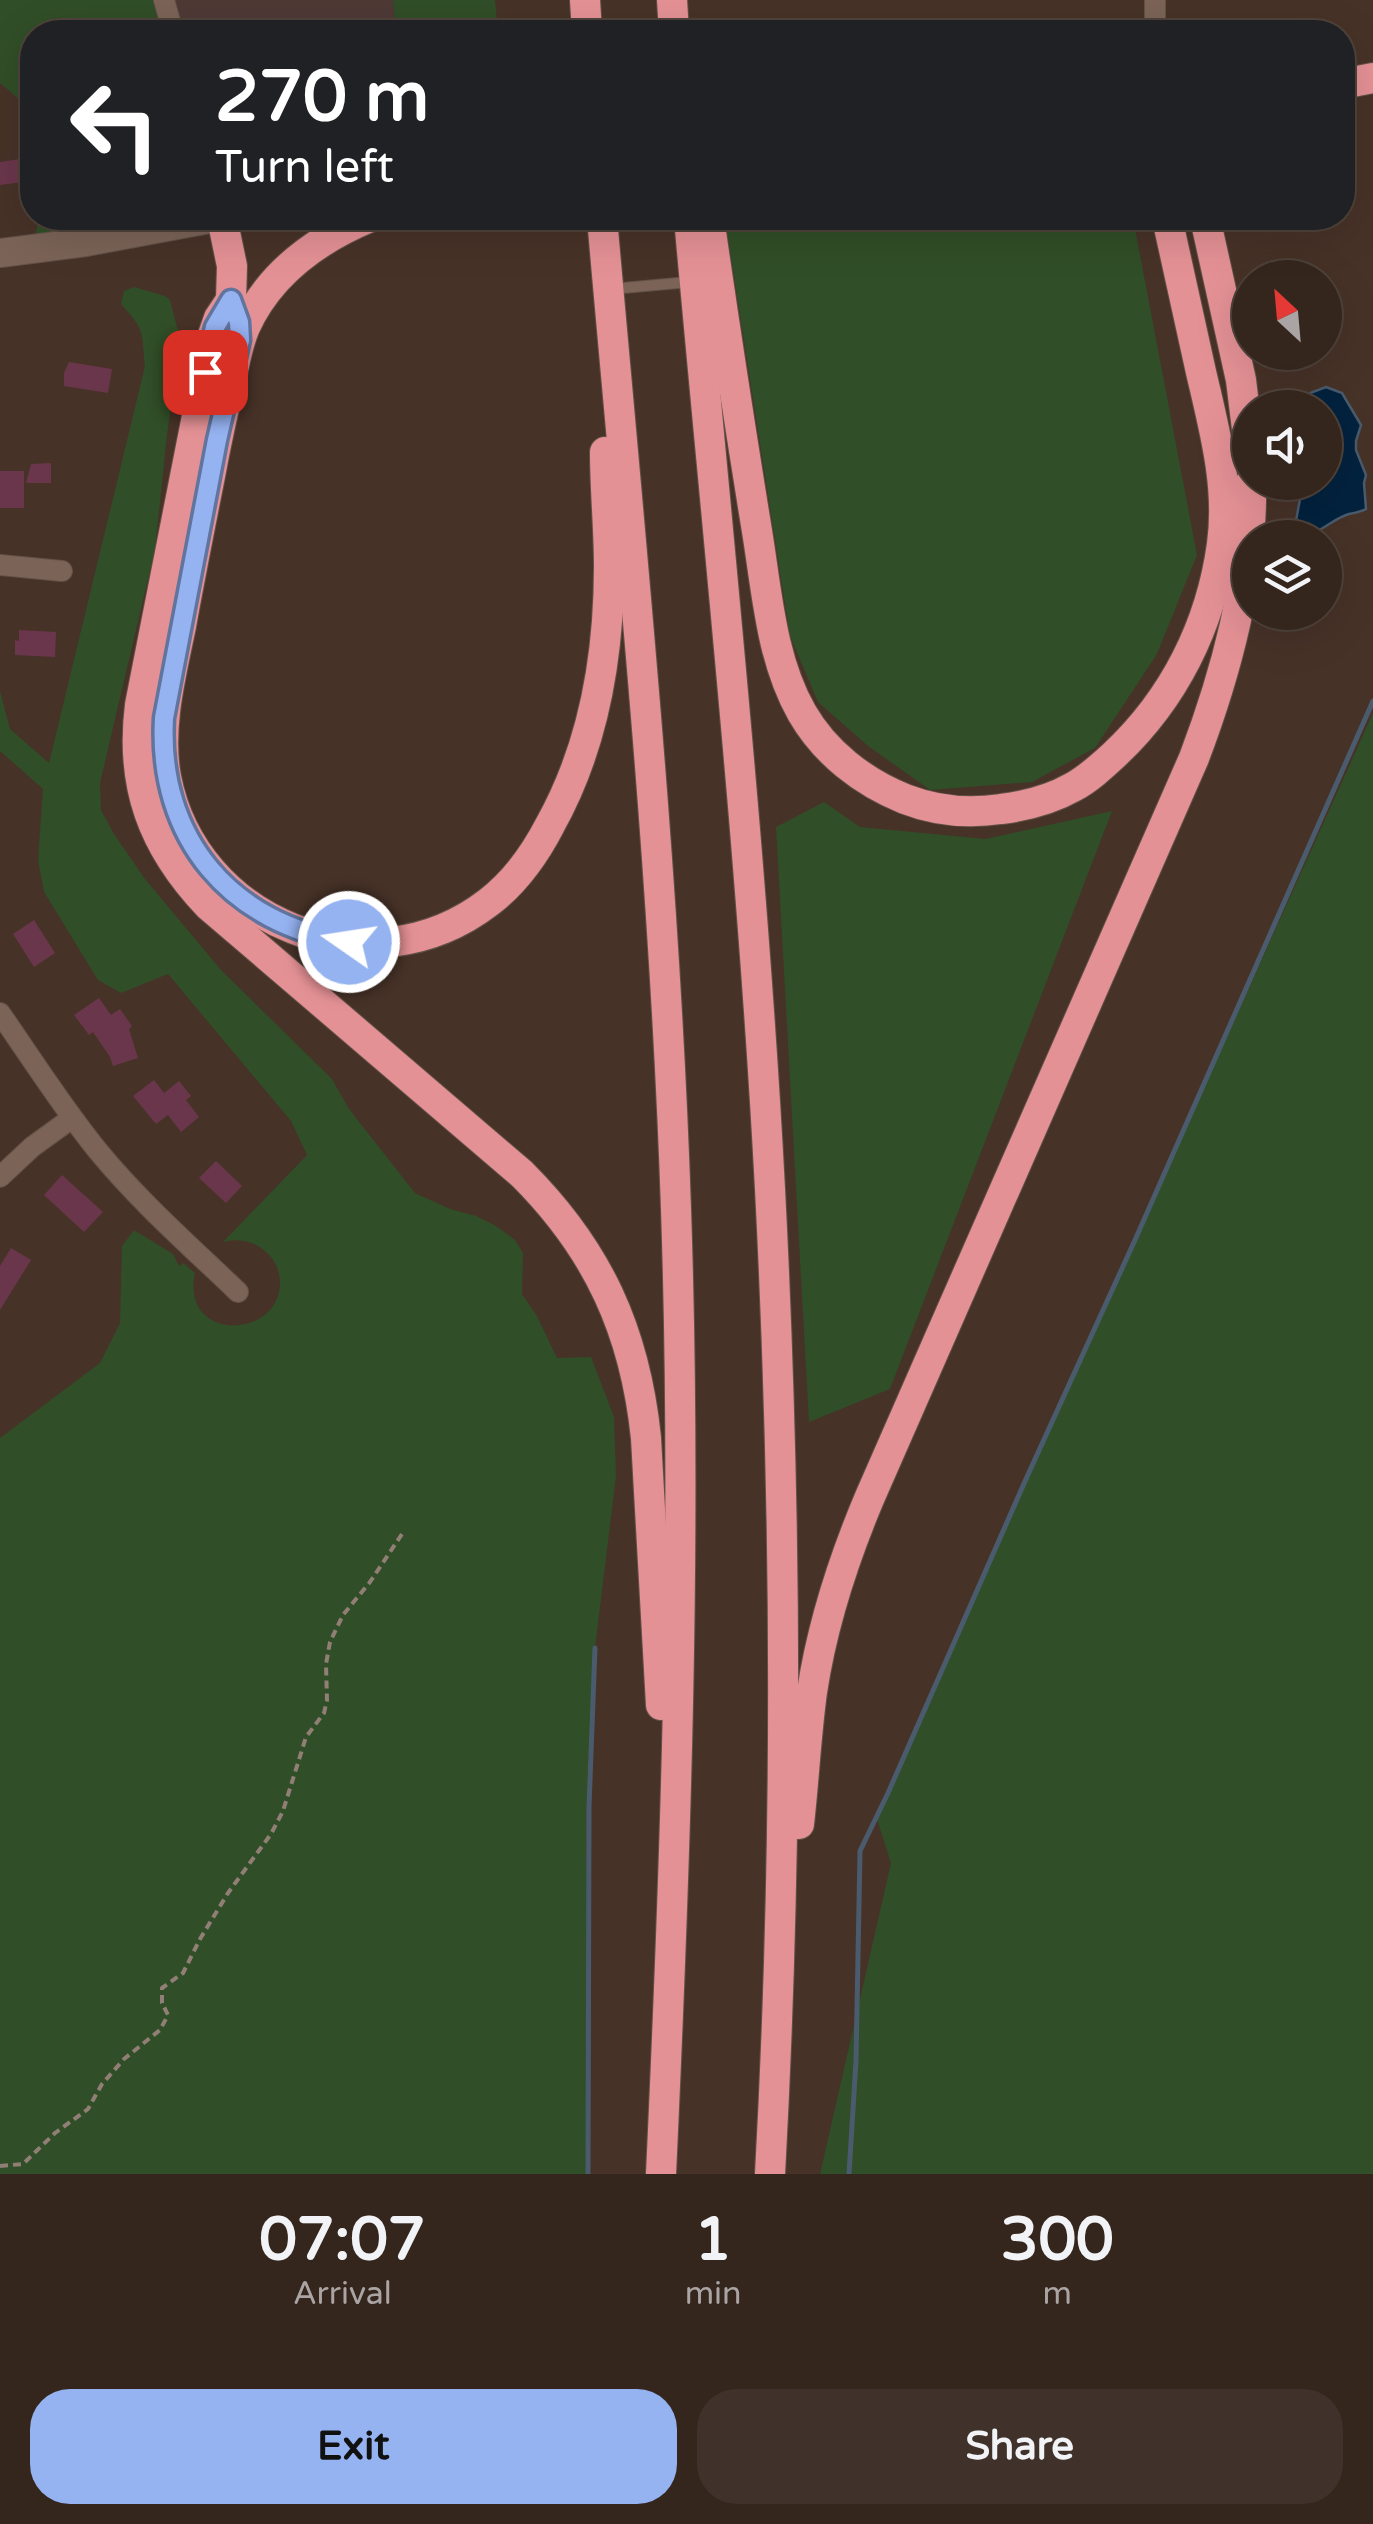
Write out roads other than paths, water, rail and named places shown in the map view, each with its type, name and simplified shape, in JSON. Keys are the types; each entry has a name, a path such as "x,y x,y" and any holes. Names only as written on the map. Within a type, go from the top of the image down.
{"highway":[{"path":"222,230 232,266 231,300 240,340"},
{"path":"343,230 290,266 258,304 240,340 168,693 163,738 165,774 174,807 203,861 226,888 290,928 349,942 416,937 478,910 521,871 540,843 560,808 584,745 602,672 609,570 606,439 616,370"},
{"path":"603,230 654,796 674,1152 681,1459 676,1822 662,2174"},
{"path":"690,230 744,818 770,1188 780,1488 780,1904 770,2174"},
{"path":"711,230 772,624 782,668 795,701 807,723 834,754 878,786 930,807 981,812 1046,800 1098,770 1138,731 1166,695 1202,620 1222,544 1222,485 1212,419 1170,230"},
{"path":"1208,230 1241,390"},
{"path":"1220,282 1226,230"},
{"path":"231,300 212,335 140,704 138,759 144,800 164,849 197,893 522,1174 560,1216 603,1281 630,1346 642,1405 662,1714 676,1822"},
{"path":"780,1904 798,1834 816,1669 840,1574 869,1499 1203,735 1241,591 1250,500"}],"main road":[{"path":"0,252 151,230"}],"street":[{"path":"0,564 62,571"},
{"path":"0,1013 99,1152 153,1212 238,1292"},
{"path":"0,1177 72,1118"}],"lane":[{"path":"608,290 696,281"}],"water":[{"path":"1342,393 1361,425 1356,450 1366,475 1366,509 1336,520 1296,520 1300,500 1342,500"}],"waterway":[{"path":"849,2174 856,2061 860,1851 1373,701"},
{"path":"588,2174 589,1807 595,1648"}]}
